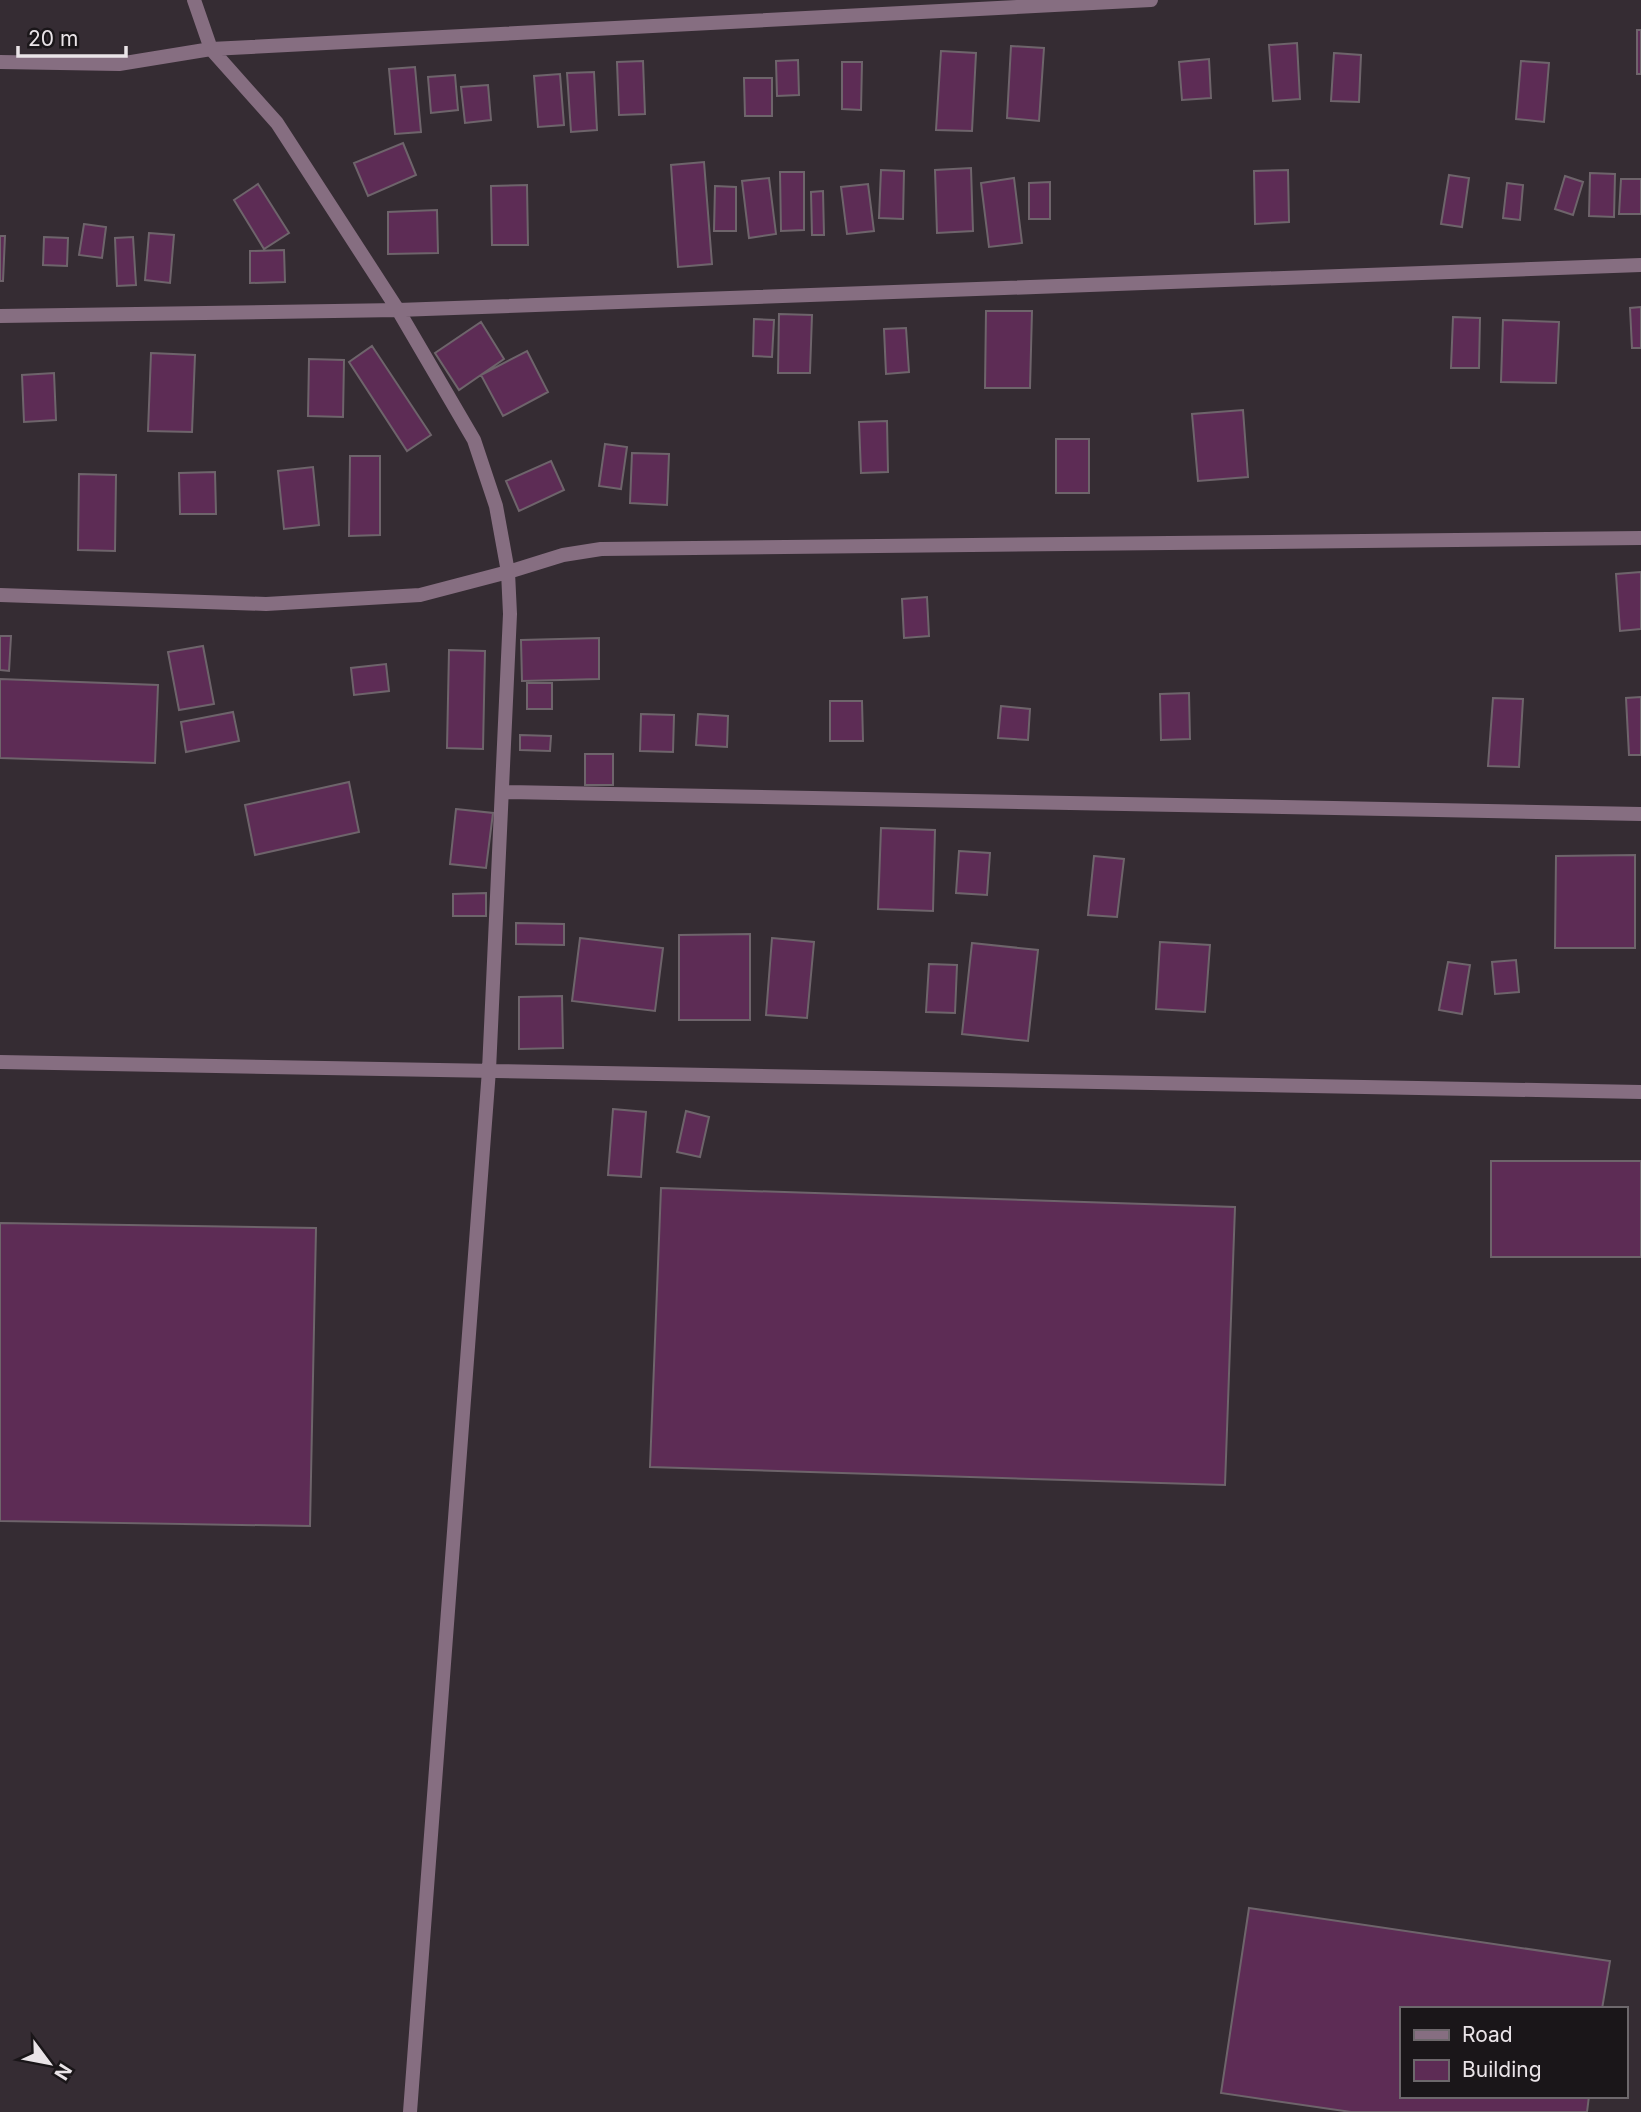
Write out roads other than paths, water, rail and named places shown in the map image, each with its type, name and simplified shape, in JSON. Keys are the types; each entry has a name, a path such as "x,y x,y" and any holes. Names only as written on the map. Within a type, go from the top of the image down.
{"street":[{"path":"194,0 211,49 277,123 398,310 474,440 495,506 508,572 510,614 489,1070 410,2112"},
{"path":"0,62 119,64 211,49 1152,0"},
{"path":"0,316 398,310 1641,265"},
{"path":"0,595 266,604 420,595 563,555 601,549 1641,538"},
{"path":"502,792 1641,814"},
{"path":"0,1062 1641,1092"}]}
